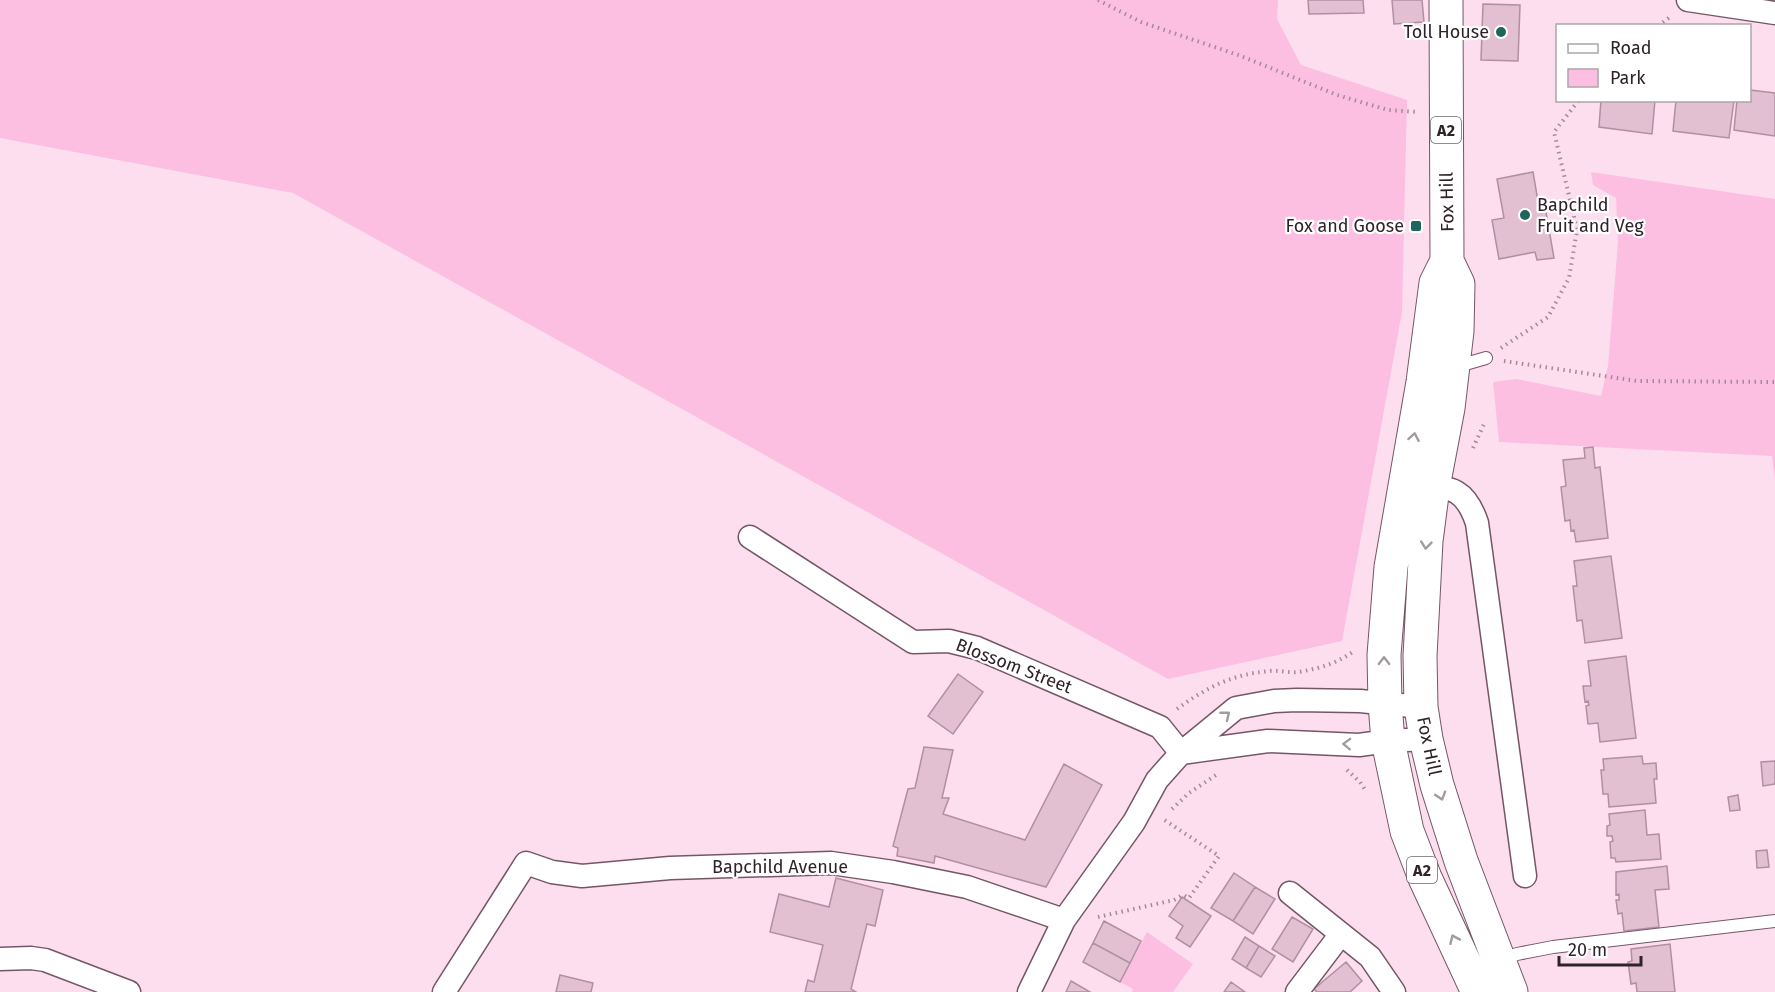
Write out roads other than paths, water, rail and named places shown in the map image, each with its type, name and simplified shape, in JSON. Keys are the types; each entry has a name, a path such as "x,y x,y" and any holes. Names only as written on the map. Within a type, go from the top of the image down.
{"main road":[{"name":"Fox Hill","path":"1446,0 1448,261 1436,283 1438,375 1449,408 1391,567 1384,655 1385,704 1388,741 1407,831 1425,878 1478,992"},
{"name":"Fox Hill","path":"1419,491 1424,570 1420,656 1421,707 1426,740 1437,785 1461,861 1511,992"}],"street":[{"path":"1691,0 1775,12"},
{"path":"1419,491 1456,491 1466,500 1477,523 1525,876"},
{"name":"Blossom Street","path":"750,537 913,642 949,640 977,648 1160,727 1181,753"},
{"path":"1029,992 1064,921 1134,822 1157,780 1181,753 1236,708 1274,701 1297,700 1360,701 1421,707"},
{"path":"1181,753 1268,741 1359,745 1388,741 1426,740"},
{"name":"Bapchild Avenue","path":"444,992 526,863 552,873 582,876 670,868 831,863 893,872 967,887 1064,921"},
{"path":"1290,893 1370,957 1394,992"},
{"path":"1297,992 1341,934"},
{"path":"0,958 45,960 129,992"}],"lane":[{"path":"1438,375 1486,358"},
{"path":"1499,960 1553,947 1775,921"}],"place":[{"name":"Toll House","path":"1501,32"},
{"name":"Bapchild Fruit and Veg","path":"1525,215"},
{"name":"Fox and Goose","path":"1416,226"}]}
